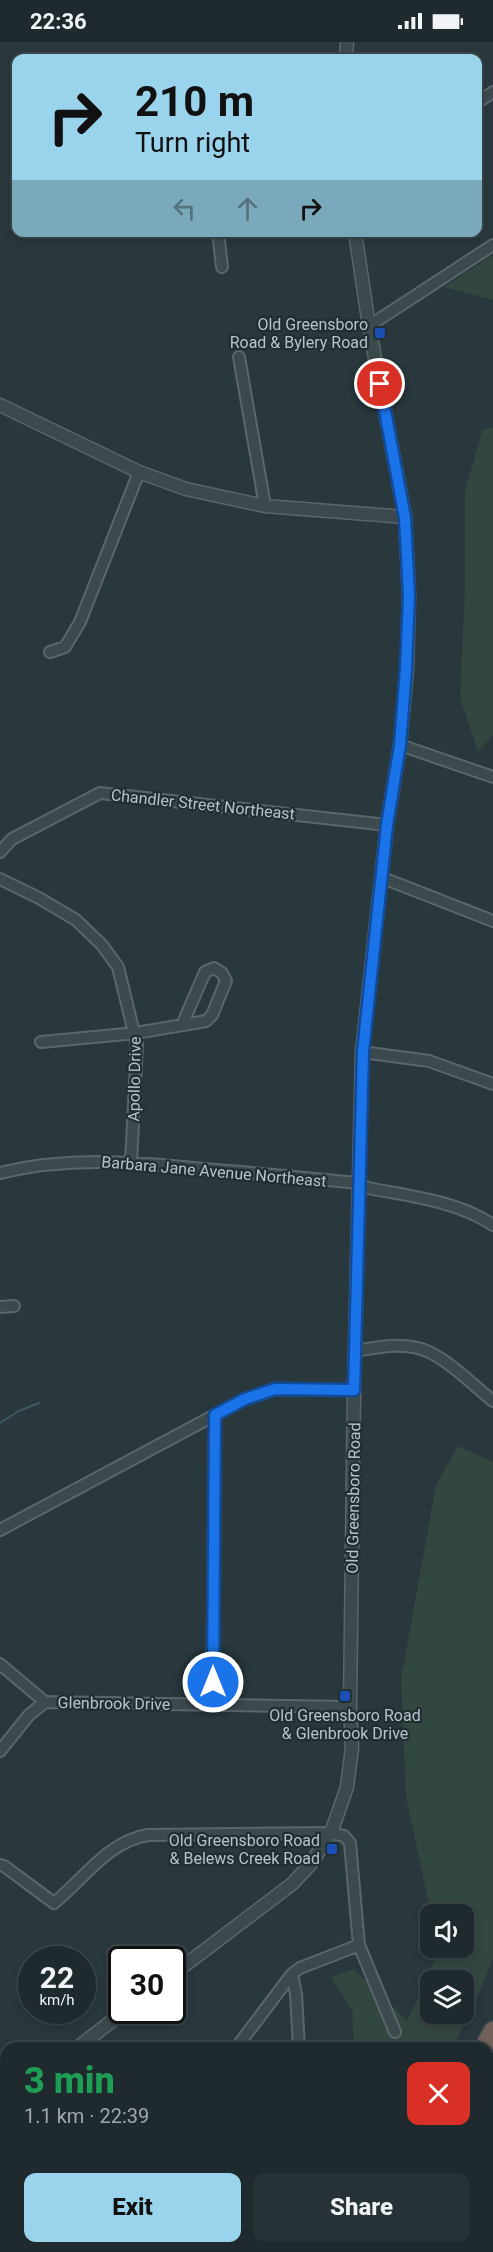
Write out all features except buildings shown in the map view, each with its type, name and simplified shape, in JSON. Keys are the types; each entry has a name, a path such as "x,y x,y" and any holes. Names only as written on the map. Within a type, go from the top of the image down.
{"street":[{"path":"219,237 222,267"},
{"name":"Old Greensboro Road","path":"186,1964 292,1884 309,1866 331,1833 347,1787 352,1748 350,1707 354,1390 363,1052 387,825 400,745 409,595 405,518 369,326 356,237"},
{"path":"369,326 493,245"},
{"path":"239,357 265,506"},
{"path":"0,405 139,472 186,489 265,506 405,518"},
{"path":"50,652 65,647 80,622 139,472"},
{"path":"400,745 493,777"},
{"name":"Chandler Street Northeast","path":"0,852 12,838 99,793 387,825"},
{"path":"383,878 493,921"},
{"name":"Apollo Drive","path":"0,879 64,911 76,920 102,945 118,968 138,1045 131,1162"},
{"path":"41,1042 136,1033 206,1022 212,1015 226,981 222,973 214,968 205,972 182,1025"},
{"path":"363,1052 429,1061 493,1084"},
{"name":"Barbara Jane Avenue Northeast","path":"0,1173 23,1167 78,1161 131,1162 358,1183 368,1188 440,1203 484,1219 493,1225"},
{"path":"0,1307 14,1306"},
{"path":"355,1351 387,1346 411,1347 429,1352 493,1401"},
{"path":"0,1530 245,1399 275,1389 354,1390"},
{"path":"212,1706 215,1415"},
{"name":"Glenbrook Drive","path":"0,1664 45,1702 350,1707"},
{"path":"0,1751 29,1715 45,1702"},
{"path":"0,1865 54,1903 117,1845 133,1838 160,1835 331,1833 344,1836 350,1843 359,1945 395,2032"},
{"path":"241,2042 292,1974 300,1968 359,1945"},
{"path":"292,1974 296,1994 299,2042"},
{"path":"85,2042 108,2024"}],"green space":[{"path":"493,255 493,300 444,287"},
{"path":"493,428 493,735 478,752 460,698 465,586 465,490 483,429"},
{"path":"458,1446 493,1462 493,1958 474,2005 474,1970 430,1970 436,1958 474,1958 474,1904 429,1904 406,1797 401,1679 436,1485"},
{"path":"354,1969 407,2021 420,1993 420,2024 464,2024 456,2042 354,2042 352,2010 331,1977"}],"waterway":[{"path":"0,1423 19,1411 39,1403"}],"place":[{"name":"Old Greensboro Road & Bylery Road","path":"380,333"},
{"name":"Old Greensboro Road & Glenbrook Drive","path":"345,1696"},
{"name":"Old Greensboro Road & Belews Creek Road","path":"332,1849"}],"route":[{"path":"213,1682 215,1415 245,1399 275,1389 354,1390 363,1052 387,825 400,745 409,595 405,518 380,384"}]}
